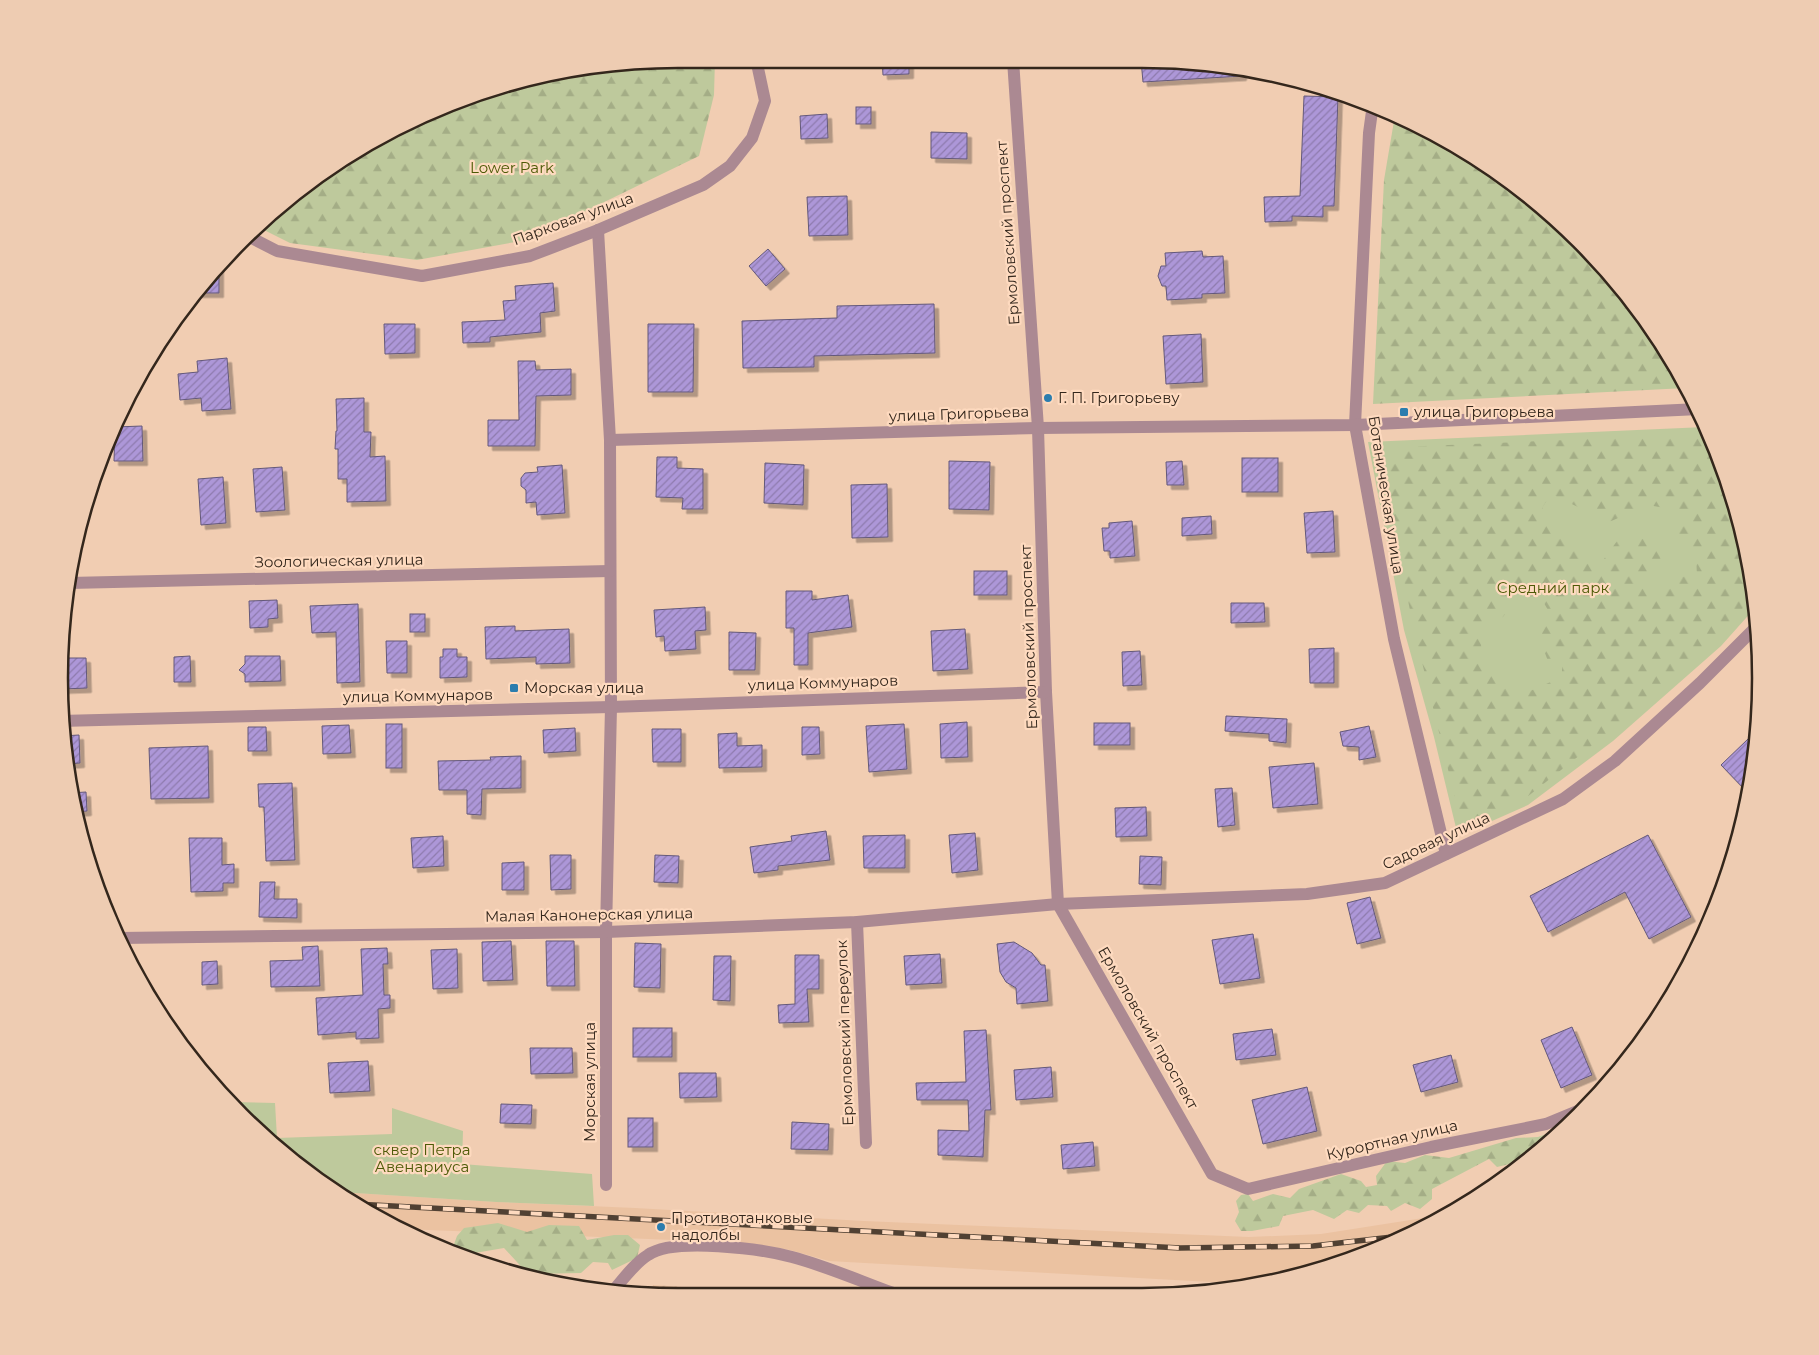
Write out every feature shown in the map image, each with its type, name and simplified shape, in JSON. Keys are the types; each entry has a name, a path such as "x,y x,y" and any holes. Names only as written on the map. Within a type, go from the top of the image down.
{"street":[{"name":"Парковая улица","path":"253,239 277,251 422,276 530,256 703,186 730,166 752,138 765,102 758,67"},
{"name":"Ермоловский проспект","path":"1013,67 1038,428 1046,692 1058,904 1212,1174"},
{"name":"Ботаническая улица","path":"1372,113 1369,133 1355,425 1394,639 1446,854"},
{"name":"Морская улица","path":"598,230 610,440 606,1185"},
{"name":"улица Григорьева","path":"610,440 1038,428 1355,425 1690,409"},
{"name":"Зоологическая улица","path":"75,583 610,571"},
{"name":"Садовая улица","path":"1058,904 1307,894 1385,883 1563,799 1607,766 1700,683 1750,633"},
{"name":"улица Коммунаров","path":"69,721 610,707 1046,692"},
{"name":"Малая Канонерская улица","path":"126,938 606,932 858,922 1058,904"},
{"name":"Ермоловский переулок","path":"858,922 866,1143"},
{"name":"Курортная улица","path":"1212,1174 1248,1189 1431,1147 1546,1124 1566,1116"},
{"path":"620,1284 649,1254 672,1247 700,1245 792,1257 879,1288"}],"shaded area":[{"path":"351,1193 864,1221 1249,1237 1321,1234 1424,1218 1375,1241 1338,1255 1261,1276 1217,1282 829,1261 790,1250 746,1243 418,1230 372,1206"},
{"path":"653,1285 700,1288 678,1288 653,1287"}],"green space":[{"name":"Lower Park","path":"715,67 714,95 699,156 526,240 417,260 290,243 263,230 306,194 339,170 372,149 444,114 520,88 558,79 638,69"},
{"path":"1394,122 1447,149 1480,170 1544,219 1600,275 1649,339 1678,388 1373,404 1384,180"},
{"name":"Средний парк","path":"1698,427 1719,481 1731,520 1740,558 1748,616 1721,646 1613,741 1528,805 1458,836 1434,737 1404,630 1368,442"},
{"name":"Средний парк","path":"1701,434 1719,481 1731,520 1740,558 1747,604 1719,637 1609,732 1527,797 1462,827 1413,625 1377,448","holes":["1551,494 1609,522 1648,505 1676,510 1679,541 1696,555 1697,576 1674,577 1655,598 1639,584 1661,561 1657,540 1620,537 1601,563 1586,559 1542,508","1541,598 1548,610 1540,640 1548,661 1562,662 1562,677 1530,691 1494,679 1483,660 1479,628 1503,617 1515,600"]},
{"name":"сквер Петра Авенариуса","path":"240,1102 275,1103 277,1138"},
{"name":"сквер Петра Авенариуса","path":"392,1108 463,1131 462,1164 592,1174 594,1206 351,1193 277,1138 392,1134"},
{"path":"1546,1134 1508,1164 1497,1167 1489,1159 1432,1189 1432,1199 1420,1209 1405,1203 1391,1211 1387,1206 1368,1205 1359,1213 1347,1210 1334,1219 1313,1210 1283,1216 1279,1226 1252,1231 1241,1231 1235,1221 1239,1212 1236,1201 1241,1195 1248,1194 1253,1201 1273,1194 1290,1198 1299,1189 1341,1174 1361,1181 1366,1187 1377,1185 1376,1176 1387,1161 1405,1163 1425,1155 1449,1158 1516,1138 1538,1137"},
{"path":"498,1223 527,1232 549,1225 579,1226 587,1240 614,1235 628,1235 640,1245 637,1258 612,1270 608,1263 593,1262 581,1273 548,1274 522,1267 504,1248 475,1253 454,1245 457,1236 464,1228"}],"building":[{"path":"882,67 909,67 909,74 883,75"},
{"path":"1142,67 1181,69 1241,76 1143,82"},
{"path":"1304,96 1327,97 1338,100 1334,206 1323,206 1323,217 1292,216 1292,221 1265,222 1264,197 1300,196"},
{"path":"856,107 871,107 871,124 856,124"},
{"path":"827,114 828,138 801,139 800,116"},
{"path":"931,132 967,133 967,159 931,158"},
{"path":"847,196 848,235 809,236 807,197"},
{"path":"768,249 785,269 766,286 749,266"},
{"path":"1202,251 1203,257 1223,256 1225,293 1202,294 1202,298 1167,300 1166,286 1162,286 1158,276 1161,266 1166,266 1165,253"},
{"path":"219,275 219,293 204,293"},
{"path":"553,283 555,311 540,313 541,332 490,337 490,342 463,343 462,322 505,320 503,301 516,300 515,286"},
{"path":"934,304 935,353 814,356 814,367 743,368 742,321 837,318 837,306"},
{"path":"384,324 415,324 415,353 385,354"},
{"path":"648,324 694,324 693,392 648,392"},
{"path":"1201,334 1203,382 1166,384 1163,336"},
{"path":"227,358 231,409 202,411 201,398 180,400 178,374 198,372 197,361"},
{"path":"518,361 535,361 536,370 571,369 571,395 536,396 535,446 488,446 488,420 519,420"},
{"path":"364,398 364,432 371,432 370,457 385,456 386,501 347,502 347,479 338,479 338,449 335,449 337,431 336,399"},
{"path":"142,426 143,461 114,461 115,443 122,427"},
{"path":"657,457 677,457 677,468 703,469 703,509 682,509 683,498 656,497"},
{"path":"1242,458 1278,458 1278,492 1242,492"},
{"path":"949,461 990,462 989,510 949,509"},
{"path":"1182,461 1184,485 1167,485 1166,462"},
{"path":"765,463 804,465 803,505 764,503"},
{"path":"562,465 565,513 537,515 536,502 526,503 526,490 521,486 521,478 525,473 538,472 537,467"},
{"path":"282,467 285,510 256,512 253,469"},
{"path":"223,477 226,523 201,525 198,479"},
{"path":"887,484 888,537 852,538 851,485"},
{"path":"1333,511 1335,552 1307,553 1304,513"},
{"path":"1211,516 1212,534 1182,536 1182,518"},
{"path":"1132,521 1135,556 1110,558 1110,551 1104,551 1102,528 1109,528 1109,523"},
{"path":"974,571 1007,571 1007,595 974,595"},
{"path":"786,591 812,591 812,600 848,595 852,627 808,633 808,665 794,665 794,628 786,628"},
{"path":"277,600 278,618 268,619 268,627 250,628 249,601"},
{"path":"1231,603 1264,603 1265,622 1231,623"},
{"path":"358,604 360,682 337,683 336,632 312,633 310,606"},
{"path":"705,607 706,630 695,631 696,649 665,651 664,636 656,637 654,610"},
{"path":"410,614 425,614 425,632 410,632"},
{"path":"515,626 515,631 569,629 570,663 536,664 536,657 486,659 485,627"},
{"path":"965,629 968,669 933,671 931,631"},
{"path":"729,632 756,633 755,670 729,670"},
{"path":"386,641 407,641 407,673 387,673"},
{"path":"1334,648 1334,683 1310,683 1309,649"},
{"path":"443,649 457,649 457,657 467,657 467,677 440,678 440,657 443,657"},
{"path":"1140,651 1142,685 1123,686 1122,652"},
{"path":"190,656 191,682 174,682 174,657"},
{"path":"245,656 280,656 281,681 245,682 245,674 239,670 245,664"},
{"path":"68,658 86,658 87,688 68,689"},
{"path":"1226,716 1287,719 1286,743 1269,741 1269,734 1225,731"},
{"path":"967,722 968,757 941,758 940,724"},
{"path":"1094,723 1130,723 1130,745 1094,745"},
{"path":"386,724 402,724 402,768 386,768"},
{"path":"904,724 907,769 869,772 866,726"},
{"path":"349,725 351,753 323,754 322,726"},
{"path":"1369,726 1376,757 1359,760 1359,747 1343,746 1340,732"},
{"path":"248,727 266,727 267,751 248,751"},
{"path":"802,727 819,727 820,754 802,755"},
{"path":"575,728 576,751 544,753 543,730"},
{"path":"652,729 681,729 681,762 653,762"},
{"path":"737,733 737,746 762,745 762,767 719,768 718,734"},
{"path":"71,735 79,735 80,763 74,763"},
{"path":"1748,739 1742,786 1721,765"},
{"path":"208,746 209,798 151,799 149,748"},
{"path":"521,756 521,788 482,789 481,815 467,814 467,790 439,790 438,761 491,760 490,757"},
{"path":"1314,763 1318,804 1273,808 1269,767"},
{"path":"292,783 295,860 266,861 264,807 259,807 258,784"},
{"path":"1232,788 1235,825 1218,827 1215,789"},
{"path":"78,792 86,792 87,811 82,811"},
{"path":"1146,807 1147,836 1116,837 1115,808"},
{"path":"826,831 830,860 778,866 778,870 754,873 750,847 792,841 791,836"},
{"path":"975,833 978,870 952,873 949,835"},
{"path":"905,835 905,868 864,868 863,836"},
{"path":"1648,835 1691,917 1649,939 1625,892 1548,932 1530,896"},
{"path":"443,836 444,866 413,868 411,838"},
{"path":"189,838 222,838 222,865 234,864 234,883 223,883 223,891 191,892"},
{"path":"550,855 571,855 571,889 551,890"},
{"path":"655,855 679,856 678,883 654,882"},
{"path":"1140,856 1162,857 1161,885 1139,884"},
{"path":"524,862 524,890 502,890 502,863"},
{"path":"260,882 275,882 274,899 297,899 297,918 259,917"},
{"path":"1370,897 1381,938 1357,944 1347,903"},
{"path":"1253,934 1260,978 1220,984 1212,940"},
{"path":"511,941 513,980 483,981 482,942"},
{"path":"546,941 574,941 575,986 547,986"},
{"path":"1014,942 1032,953 1041,965 1045,965 1048,1001 1017,1004 1016,988 1006,982 1000,972 997,944"},
{"path":"635,943 661,944 660,988 634,987"},
{"path":"318,946 320,986 271,987 270,961 303,960 302,947"},
{"path":"387,948 388,964 383,964 384,995 390,995 390,1008 378,1009 379,1038 356,1039 356,1032 318,1035 316,998 363,995 361,949"},
{"path":"457,949 458,988 433,989 431,950"},
{"path":"940,954 942,983 906,985 904,956"},
{"path":"795,955 819,955 819,989 807,989 809,1022 779,1023 778,1005 795,1004"},
{"path":"714,956 731,956 730,1001 713,1000"},
{"path":"217,961 218,984 202,985 202,962"},
{"path":"1572,1027 1592,1075 1561,1088 1541,1040"},
{"path":"633,1028 672,1028 672,1057 633,1057"},
{"path":"1272,1029 1276,1055 1236,1060 1233,1034"},
{"path":"986,1030 991,1110 985,1110 983,1157 938,1155 938,1130 969,1131 968,1100 917,1100 916,1083 966,1082 964,1031"},
{"path":"530,1048 572,1048 573,1073 531,1074"},
{"path":"1451,1055 1458,1082 1421,1092 1413,1065"},
{"path":"368,1061 370,1091 330,1093 328,1063"},
{"path":"1051,1067 1053,1097 1016,1100 1014,1070"},
{"path":"679,1073 716,1073 717,1097 680,1098"},
{"path":"1307,1087 1317,1131 1263,1144 1252,1100"},
{"path":"501,1104 532,1105 531,1124 500,1123"},
{"path":"628,1118 653,1118 653,1147 628,1147"},
{"path":"792,1122 829,1124 828,1150 791,1149"},
{"path":"1093,1142 1095,1166 1063,1169 1061,1145"}],"railway":[{"path":"370,1205 1180,1248 1313,1246 1381,1238"}],"place":[{"name":"Г. П. Григорьеву","path":"1048,398"},
{"name":"улица Григорьева","path":"1404,412"},
{"name":"Морская улица","path":"514,688"},
{"name":"Противотанковые надолбы","path":"661,1227"}]}
